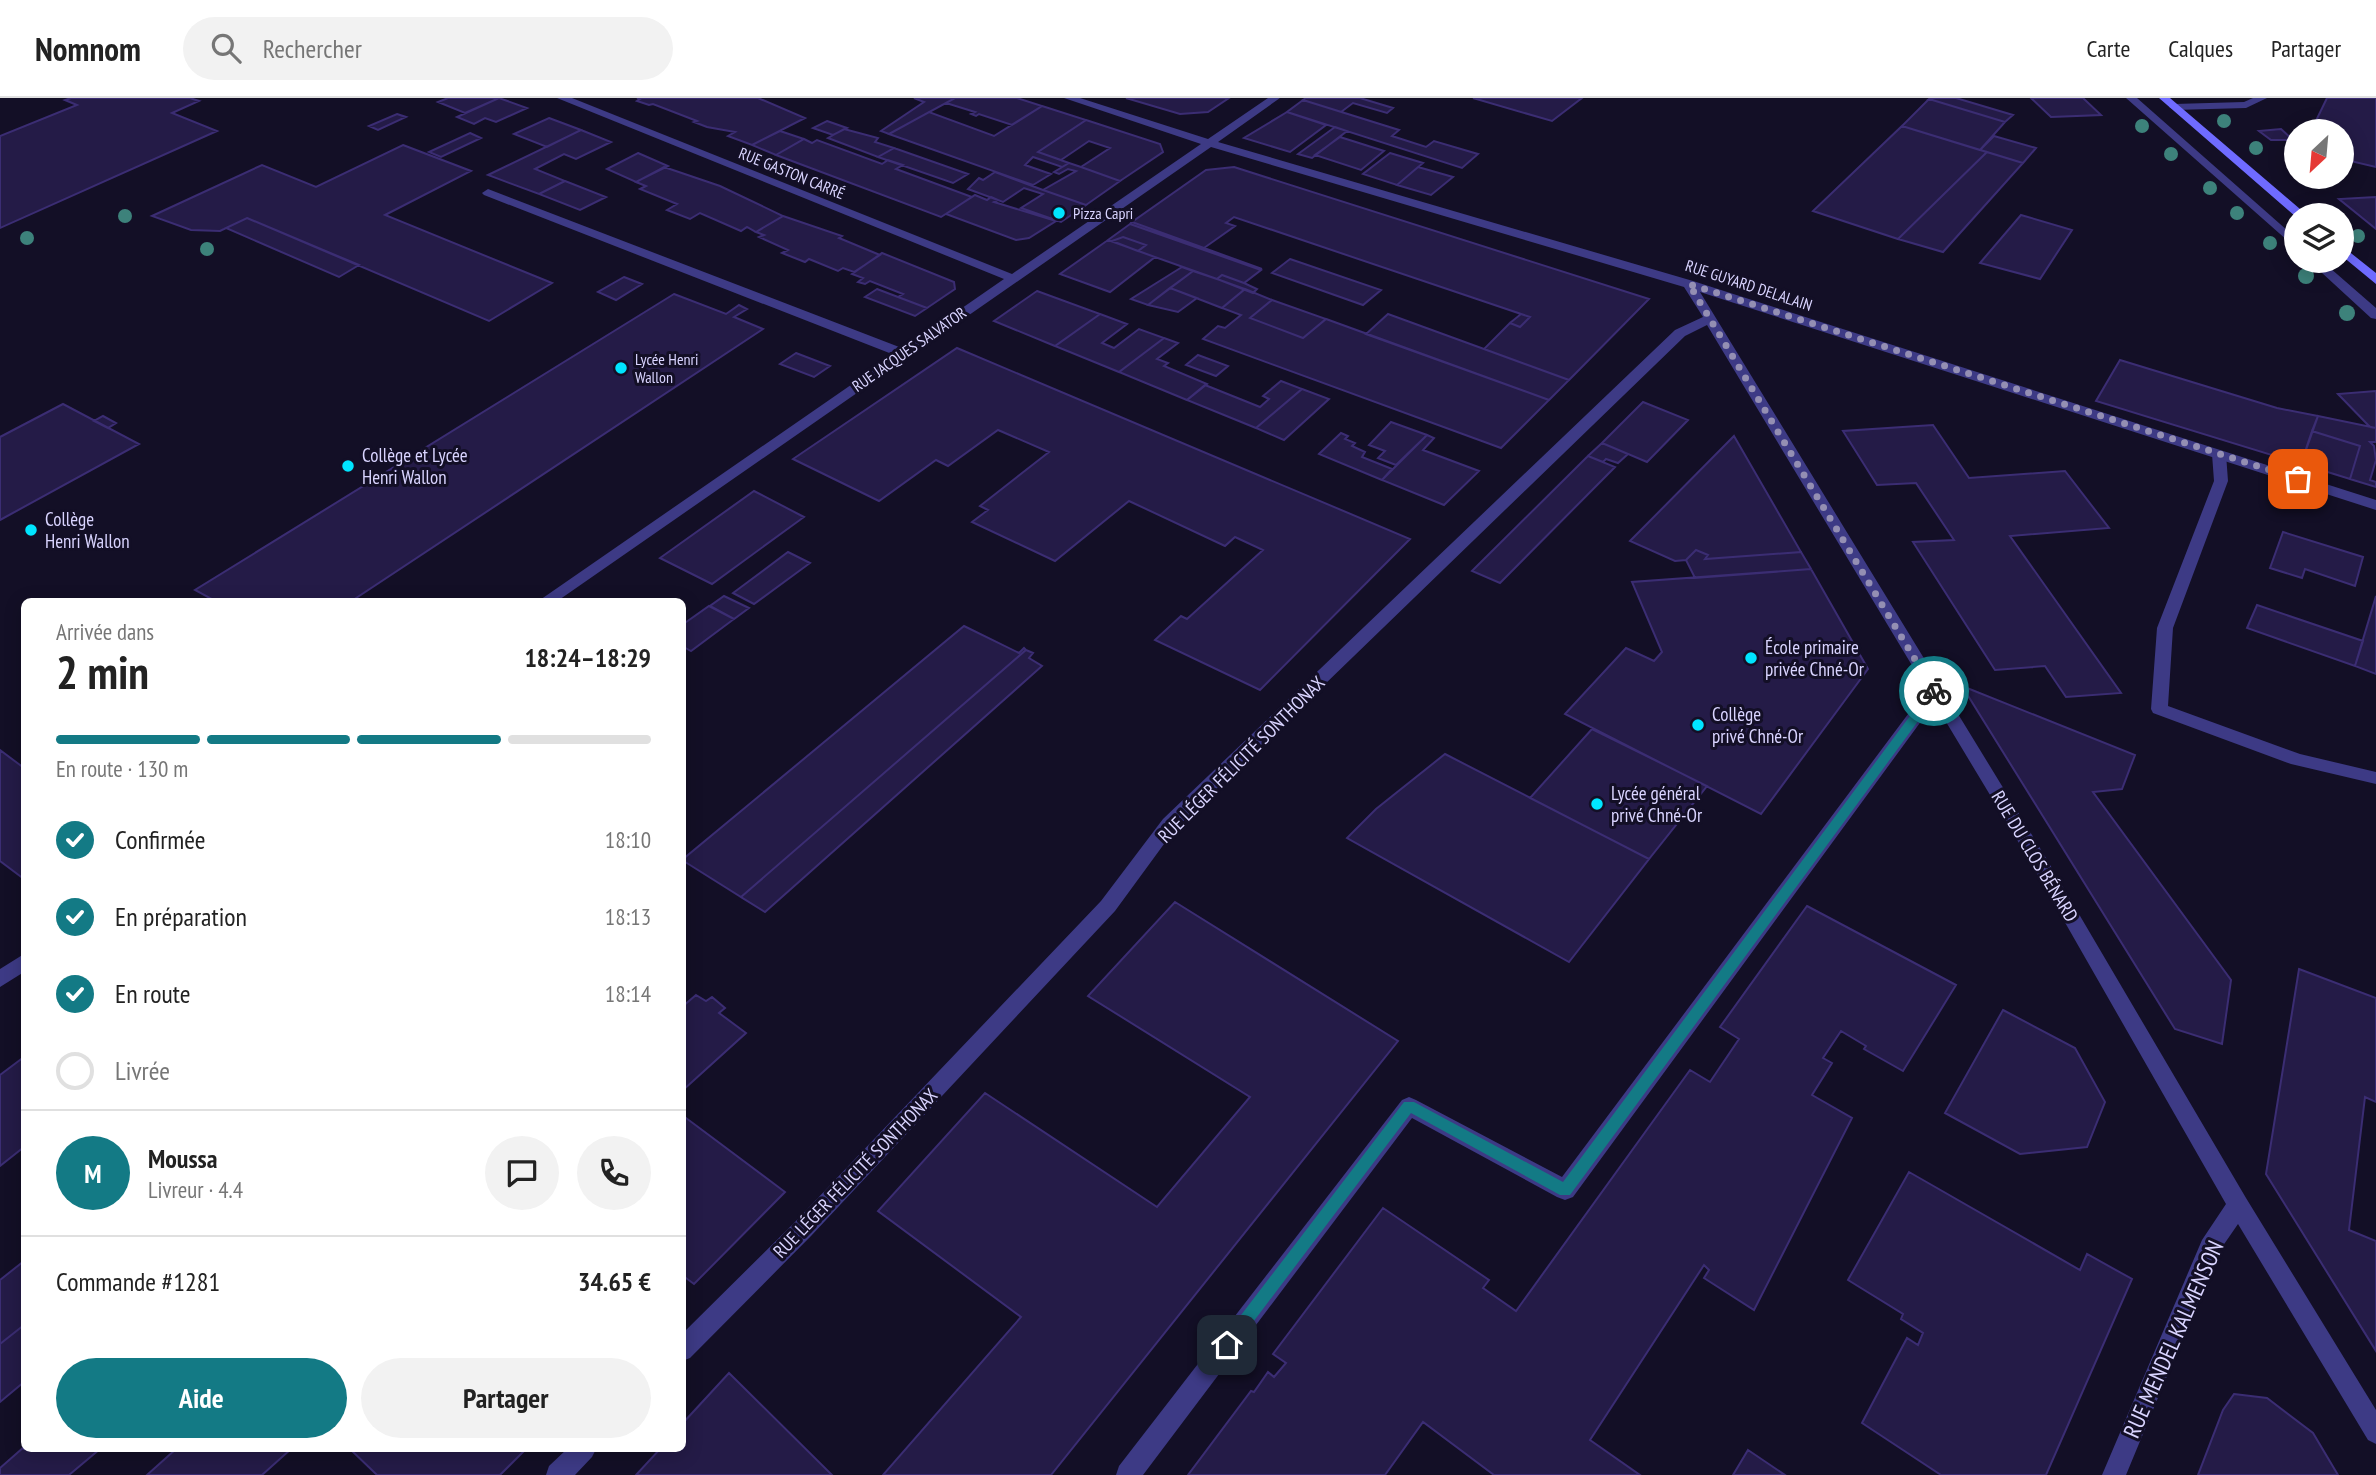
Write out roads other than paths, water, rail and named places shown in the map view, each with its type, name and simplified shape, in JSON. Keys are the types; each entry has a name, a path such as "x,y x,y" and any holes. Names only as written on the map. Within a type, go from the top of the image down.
{"main road":[{"path":"2164,98 2287,203"},
{"path":"2354,261 2376,280"}],"street":[{"name":"RUE GASTON CARRÉ","path":"562,98 1011,278"},
{"name":"RUE GUYARD DELALAIN","path":"1069,98 1208,143 1689,284 2376,505"},
{"name":"RUE JACQUES SALVATOR","path":"551,598 1275,98"},
{"path":"2131,98 2284,233"},
{"path":"2174,107 2246,105 2262,98"},
{"path":"488,193 902,353"},
{"path":"2329,273 2376,315"},
{"name":"RUE DU CLOS BÉNARD","path":"1689,284 2037,858 2238,1205 2376,1432"},
{"name":"RUE LÉGER FÉLICITÉ SONTHONAX","path":"686,1346 803,1229 1108,906 1169,824 1680,333 1711,318"},
{"path":"2220,454 2221,481 2165,628 2159,709 2297,760 2376,778"},
{"path":"1128,1475 1409,1106 1565,1190 1935,690"},
{"path":"0,979 21,964"},
{"name":"RUE MENDEL KALMENSON","path":"2114,1475 2210,1247 2238,1205"},
{"path":"558,1475 581,1452"}],"place":[{"name":"Pizza Capri","path":"1059,213"},
{"name":"Lycée Henri Wallon","path":"621,368"},
{"name":"Collège et Lycée Henri Wallon","path":"348,466"},
{"name":"Collège Henri Wallon","path":"31,530"},
{"name":"École primaire privée Chné-Or","path":"1751,658"},
{"name":"Collège privé Chné-Or","path":"1698,725"},
{"name":"Lycée général privé Chné-Or","path":"1597,804"}]}
